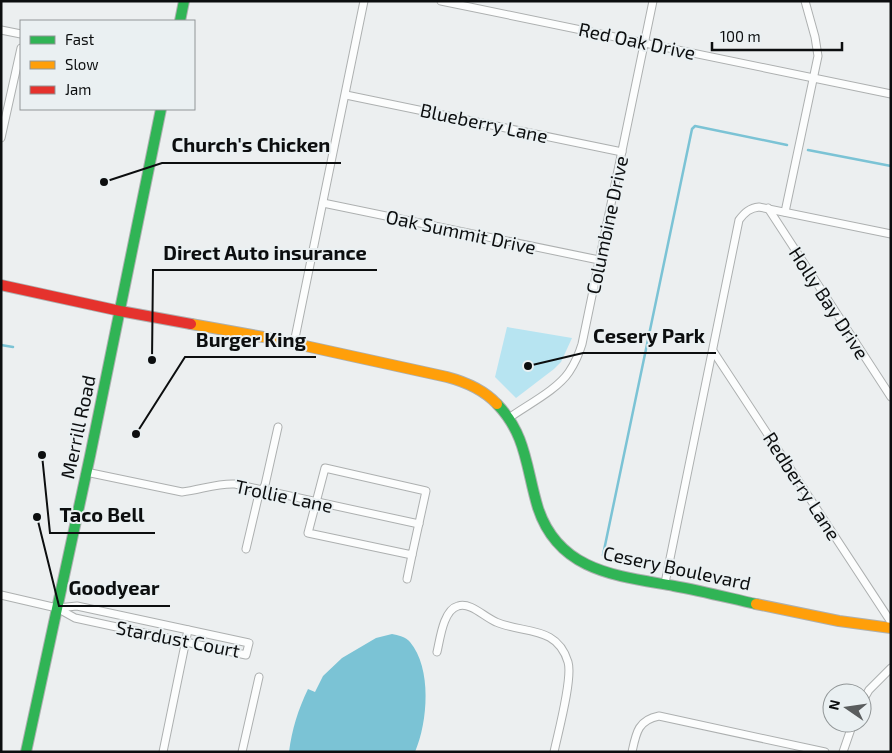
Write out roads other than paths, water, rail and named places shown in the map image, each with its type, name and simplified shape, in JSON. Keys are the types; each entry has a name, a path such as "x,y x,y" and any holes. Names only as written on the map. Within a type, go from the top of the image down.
{"main road":[{"path":"180,20 184,1"},
{"name":"Merrill Road","path":"26,752 161,110"},
{"name":"Cesery Boulevard","path":"1,285 120,310 213,326 467,382 478,388 495,402 509,418 522,446 537,510 555,540 568,553 583,563 600,571 618,576 665,583 841,622 891,628"}],"street":[{"path":"294,343 364,1"},
{"name":"Red Oak Drive","path":"441,1 891,94"},
{"name":"Columbine Drive","path":"509,418 554,387 568,374 582,344 653,1"},
{"path":"785,212 818,56 805,1"},
{"path":"1,30 20,34"},
{"path":"1,138 20,52"},
{"name":"Blueberry Lane","path":"346,95 622,152"},
{"name":"Oak Summit Drive","path":"323,203 599,260"},
{"path":"665,583 740,220 752,207 768,208 891,234"},
{"name":"Holly Bay Drive","path":"768,208 891,397"},
{"name":"Redberry Lane","path":"713,351 891,622"},
{"path":"246,549 258,498 265,485 278,427"},
{"path":"407,579 426,491 325,468 308,533 412,555"},
{"name":"Trollie Lane","path":"86,472 182,492 222,483 235,484 419,524"},
{"path":"1,595 57,608"},
{"name":"Stardust Court","path":"77,606 249,643 246,655 75,618 57,608 77,606"},
{"path":"437,652 443,623 452,610 458,606 468,606 496,622 542,633 553,640 564,651 569,664 569,679 554,752"},
{"path":"163,752 188,630"},
{"path":"872,688 891,668"},
{"path":"242,752 259,677"},
{"path":"632,752 635,735 641,724 650,718 660,716 825,752"},
{"path":"843,752 850,733"}],"waterway":[{"path":"603,555 692,129 695,126 787,145"},
{"path":"808,150 891,166"},
{"path":"1,345 13,347"}],"place":[{"name":"Church's Chicken","path":"104,182"},
{"name":"Direct Auto insurance","path":"152,360"},
{"name":"Cesery Park","path":"528,366"},
{"name":"Burger King","path":"136,434"},
{"name":"Taco Bell","path":"42,455"},
{"name":"Goodyear","path":"37,517"}]}
